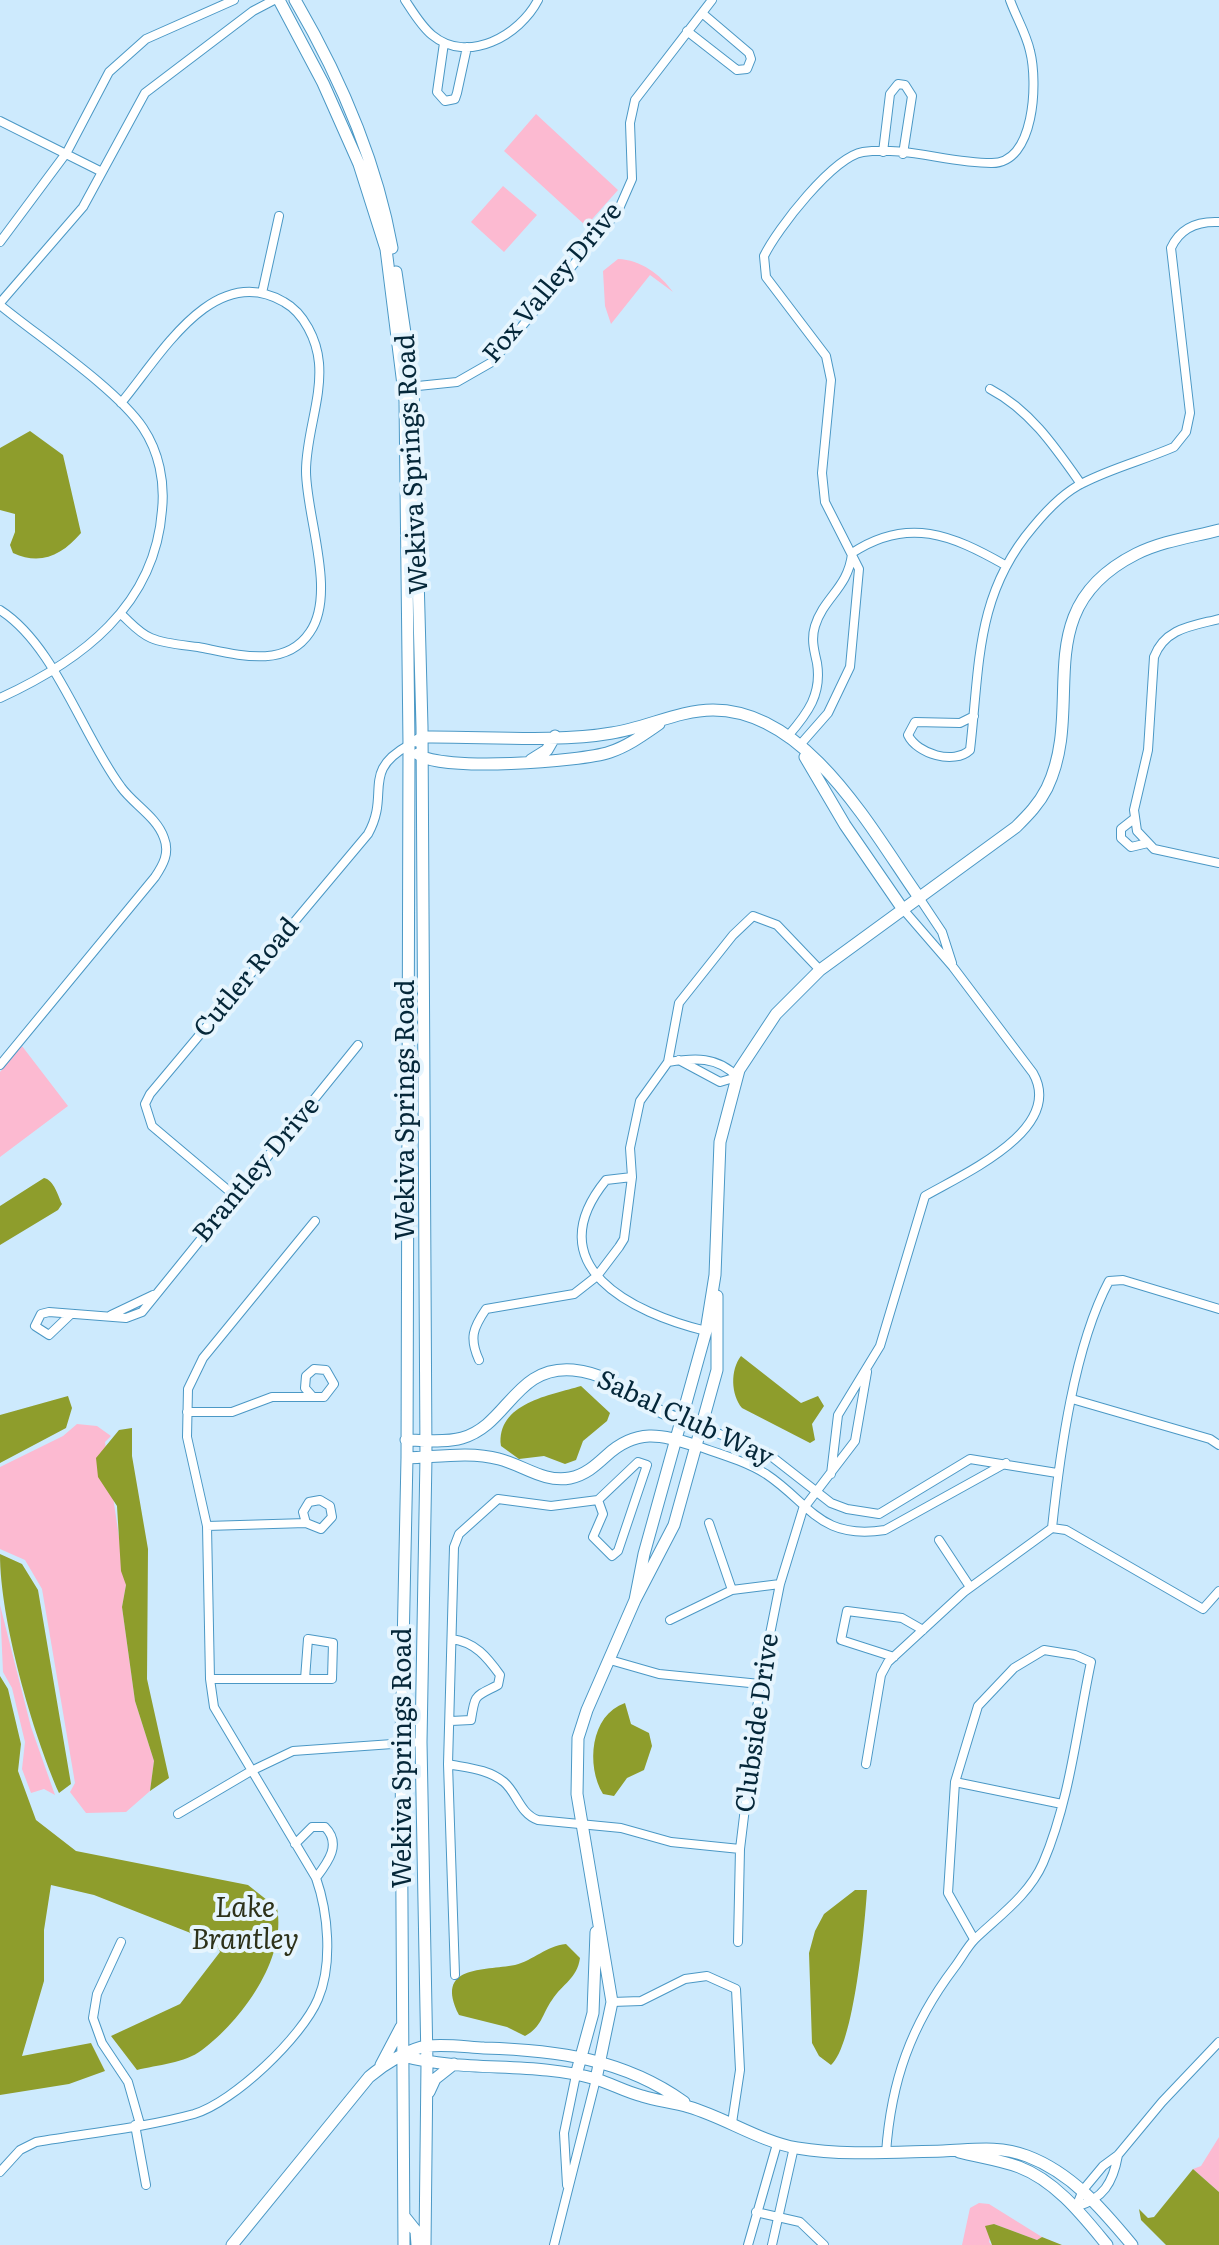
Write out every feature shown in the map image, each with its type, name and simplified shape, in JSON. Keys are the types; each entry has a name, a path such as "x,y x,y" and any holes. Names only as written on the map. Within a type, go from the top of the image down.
{"street":[{"path":"0,242 67,152 109,72 146,39 234,0"},
{"path":"0,698 52,671 99,638 122,615 157,549 164,493 154,445 121,403 0,304 83,207 145,93 253,11 277,0"},
{"name":"Wekiva Springs Road","path":"277,0 323,83 364,179 386,249 408,387 407,1458 401,1742 404,2245"},
{"name":"Wekiva Springs Road","path":"295,0 334,66 366,149 389,230 408,387 423,780 426,1457 421,1742 427,2063 425,2245"},
{"path":"405,0 424,27 444,43 467,47 501,39 517,27 538,0"},
{"name":"Fox Valley Drive","path":"408,387 457,382 492,362 618,211 632,179 630,123 635,100 712,0"},
{"path":"799,746 828,713 850,667 859,569 825,502 822,473 831,380 826,356 774,290 764,266 769,246 831,170 862,152 994,163 1005,160 1024,143 1028,134 1031,54 1010,0"},
{"path":"687,31 737,70 747,69 749,53 702,13"},
{"path":"444,43 436,82 437,92 445,101 455,99 467,47"},
{"path":"883,152 890,94 898,84 911,89 912,96 903,154"},
{"path":"0,121 102,172"},
{"path":"262,293 279,216"},
{"path":"974,716 960,723 915,722 908,735 917,747 958,758 970,750 974,716 986,611 1005,565 1048,509 1081,484 1162,452 1183,438 1190,413 1171,248 1181,233 1194,224 1219,222"},
{"path":"121,403 210,301 243,291 262,293 289,305 302,319 314,340 319,363 306,471 320,582 318,610 312,630 289,652 248,657 153,639 122,615"},
{"path":"990,389 1009,399 1033,422 1081,484"},
{"path":"554,2245 612,2002 577,1794 578,1738 635,1600 674,1525 717,1370 719,1323 715,1275 720,1142 737,1077 758,1037 820,970 1016,827 1034,810 1047,787 1060,738 1065,649 1071,624 1091,590 1106,574 1137,554 1219,530"},
{"path":"788,736 813,702 818,673 812,638 816,621 844,584 852,553 872,540 909,532 935,533 969,545 1005,565"},
{"path":"0,610 24,630 52,671 107,768 163,833 166,857 155,877 0,1065"},
{"path":"1219,619 1175,631 1158,644 1154,657 1148,750 1134,810 1137,831 1154,849 1219,863"},
{"path":"666,720 631,743 609,752 559,762 441,761 422,758 409,745 422,737 612,733 690,712 729,711 752,716 788,736 831,775 942,932 953,967"},
{"path":"525,763 539,757 555,736"},
{"name":"Cutler Road","path":"235,1196 152,1126 145,1104 150,1094 368,834 379,806 379,772 392,755 409,745"},
{"path":"799,746 845,825 902,908 953,967 1039,1084 1039,1107 1024,1135 925,1196 880,1346 838,1415 831,1474"},
{"path":"423,780 428,770 441,761"},
{"path":"1135,818 1121,829 1121,838 1131,847 1148,843"},
{"path":"406,906 424,907"},
{"path":"479,1360 473,1346 473,1328 486,1309 574,1294 597,1276 624,1239 632,1177 630,1148 640,1101 668,1062 679,1003 733,935 753,916 777,925 820,970"},
{"path":"406,1023 423,1022"},
{"name":"Brantley Drive","path":"71,1314 109,1315 139,1308 154,1295 275,1151 358,1045"},
{"path":"679,1060 720,1082 737,1077"},
{"path":"668,1062 712,1060 726,1065 737,1077"},
{"path":"632,1177 606,1180 591,1198 581,1222 583,1244 597,1276 646,1313 706,1331"},
{"path":"0,2172 20,2150 36,2142 196,2113 227,2098 251,2082 309,2015 322,1987 325,1903 316,1878 214,1707 210,1679 207,1526 190,1453 187,1412 188,1389 203,1358 315,1221"},
{"path":"635,1600 644,1554 706,1331 715,1275"},
{"path":"1052,1528 1057,1473 1072,1399 1109,1281 1123,1280 1219,1309"},
{"path":"803,1509 855,1441 867,1369"},
{"name":"Sabal Club Way","path":"406,1440 460,1439 476,1432 525,1384 545,1372 573,1370 605,1377 683,1421 767,1453 816,1493 847,1509 879,1514 970,1459 1007,1462 1057,1473"},
{"path":"187,1412 232,1412 260,1398 312,1396"},
{"path":"1072,1399 1210,1439 1219,1445"},
{"name":"Sabal Club Way","path":"407,1458 475,1455 500,1459 542,1476 569,1478 591,1470 616,1446 634,1436 650,1433 735,1459 769,1476 803,1509 828,1524 849,1530 885,1530 1007,1462"},
{"path":"455,1975 448,1764 454,1547 459,1534 498,1499 551,1506 598,1500 638,1462 647,1465 618,1551 612,1556 593,1537 603,1514 598,1500"},
{"name":"Clubside Drive","path":"738,1942 740,1849 760,1684 780,1584 803,1509"},
{"path":"207,1526 306,1523"},
{"path":"709,1523 732,1590"},
{"path":"866,1764 881,1675 894,1657 970,1587 1052,1528 1066,1530 1203,1609 1219,1591"},
{"path":"939,1540 970,1587"},
{"path":"670,1620 732,1590 780,1584"},
{"path":"894,1657 841,1640 847,1611 902,1618 923,1630"},
{"path":"210,1679 305,1679 332,1679 333,1643 308,1639 305,1679"},
{"path":"451,1721 471,1720 472,1703 478,1694 498,1685 500,1675 479,1649 465,1641 452,1639"},
{"path":"886,2153 888,2117 898,2071 931,1997 974,1939 1010,1909 1042,1865 1062,1804 1091,1662 1075,1655 1044,1650 1014,1668 978,1706 955,1782 948,1893 974,1939"},
{"path":"610,1660 659,1674 760,1684"},
{"path":"178,1814 251,1771 293,1751 421,1742"},
{"path":"448,1764 485,1770 506,1783 532,1818 621,1828 671,1842 740,1849"},
{"path":"955,1782 1062,1804"},
{"path":"295,1844 312,1827 325,1827 332,1834 334,1848 316,1878"},
{"path":"568,2195 564,2133 593,2013 596,1911"},
{"path":"121,1942 97,1994 93,2018 95,2029 128,2082 146,2185"},
{"path":"612,2002 641,2001 685,1979 707,1976 736,1989 740,2070 732,2123"},
{"path":"232,2245 379,2068 403,2019"},
{"path":"1076,2207 1083,2190 1103,2166 1118,2155 1162,2102 1219,2042"},
{"path":"379,2068 426,2046 548,2050 600,2061 656,2085 689,2106"},
{"path":"403,2056 427,2063 528,2067 596,2079 643,2097 689,2106 777,2144 794,2147 826,2152 886,2153 954,2151 977,2146 1024,2155 1053,2168 1083,2190 1132,2245"},
{"path":"427,2096 435,2079 454,2064"},
{"path":"748,2245 777,2144"},
{"path":"772,2245 794,2147"},
{"path":"954,2151 1020,2167 1076,2207 1107,2245"},
{"path":"1076,2207 1095,2202 1114,2174 1118,2155"},
{"path":"756,2212 800,2222 824,2245"},
{"path":"404,2216 416,2231 417,2245"}],"shaded area":[{"path":"536,114 618,190 586,226 504,151"},
{"path":"503,186 537,215 504,252 471,222"},
{"path":"618,259 649,269 673,292 650,275 611,324 605,306 603,271"},
{"path":"22,1046 68,1106 0,1157 0,1072"},
{"path":"77,1424 97,1426 111,1436 105,1442 126,1585 122,1607 135,1701 154,1761 150,1791 126,1812 86,1813 70,1792 75,1783 42,1589 25,1560 0,1549 0,1467 63,1436"},
{"path":"0,1605 31,1727 55,1795 44,1789 31,1793 22,1769 25,1742 12,1688 3,1672"},
{"path":"1219,2137 1219,2192 1193,2169 1201,2166"},
{"path":"979,2203 989,2204 1042,2237 1037,2240 994,2224 989,2242 992,2245 962,2245 970,2208"}],"water":[{"path":"30,431 63,455 81,533 59,552 42,558 13,553 10,545 15,532 15,514 0,510 0,448"},
{"path":"44,1178 53,1185 62,1204 58,1210 0,1245 0,1206"},
{"path":"741,1356 801,1403 818,1396 824,1406 812,1424 815,1440 810,1443 742,1408 733,1382"},
{"path":"581,1386 610,1413 607,1421 583,1441 576,1460 565,1464 544,1456 519,1459 501,1446 502,1431 516,1410 541,1398"},
{"path":"68,1396 72,1408 66,1428 0,1463 0,1415"},
{"path":"132,1428 132,1456 148,1549 147,1679 169,1778 150,1791 154,1761 135,1701 122,1607 126,1585 121,1571 117,1506 98,1477 96,1458 119,1430"},
{"path":"0,1554 22,1564 38,1590 71,1784 59,1793 38,1739 19,1675 5,1610"},
{"name":"Lake Brantley","path":"0,1676 8,1689 21,1744 18,1771 36,1820 76,1851 248,1885 277,1908 275,1948 258,1987 232,2023 195,2054 179,2061 137,2070 111,2036 180,2004 220,1952 216,1943 94,1895 51,1885 44,1930 44,1981 22,2056 91,2043 105,2071 69,2084 0,2095"},
{"path":"625,1703 631,1724 649,1733 652,1746 644,1770 627,1778 614,1796 603,1794 598,1783 594,1770 594,1742 604,1718"},
{"path":"855,1890 867,1890 861,1955 846,2034 831,2065 819,2056 812,2043 809,1953 824,1914"},
{"path":"566,1944 580,1958 578,1965 538,2024 525,2036 507,2027 459,2015 453,1999 457,1979 477,1970 515,1965 552,1947"},
{"path":"1193,2169 1219,2192 1219,2245 1166,2245 1141,2220 1139,2209 1148,2218 1154,2217"},
{"path":"994,2224 1037,2240 1042,2237 1062,2245 992,2245 985,2226"}]}
